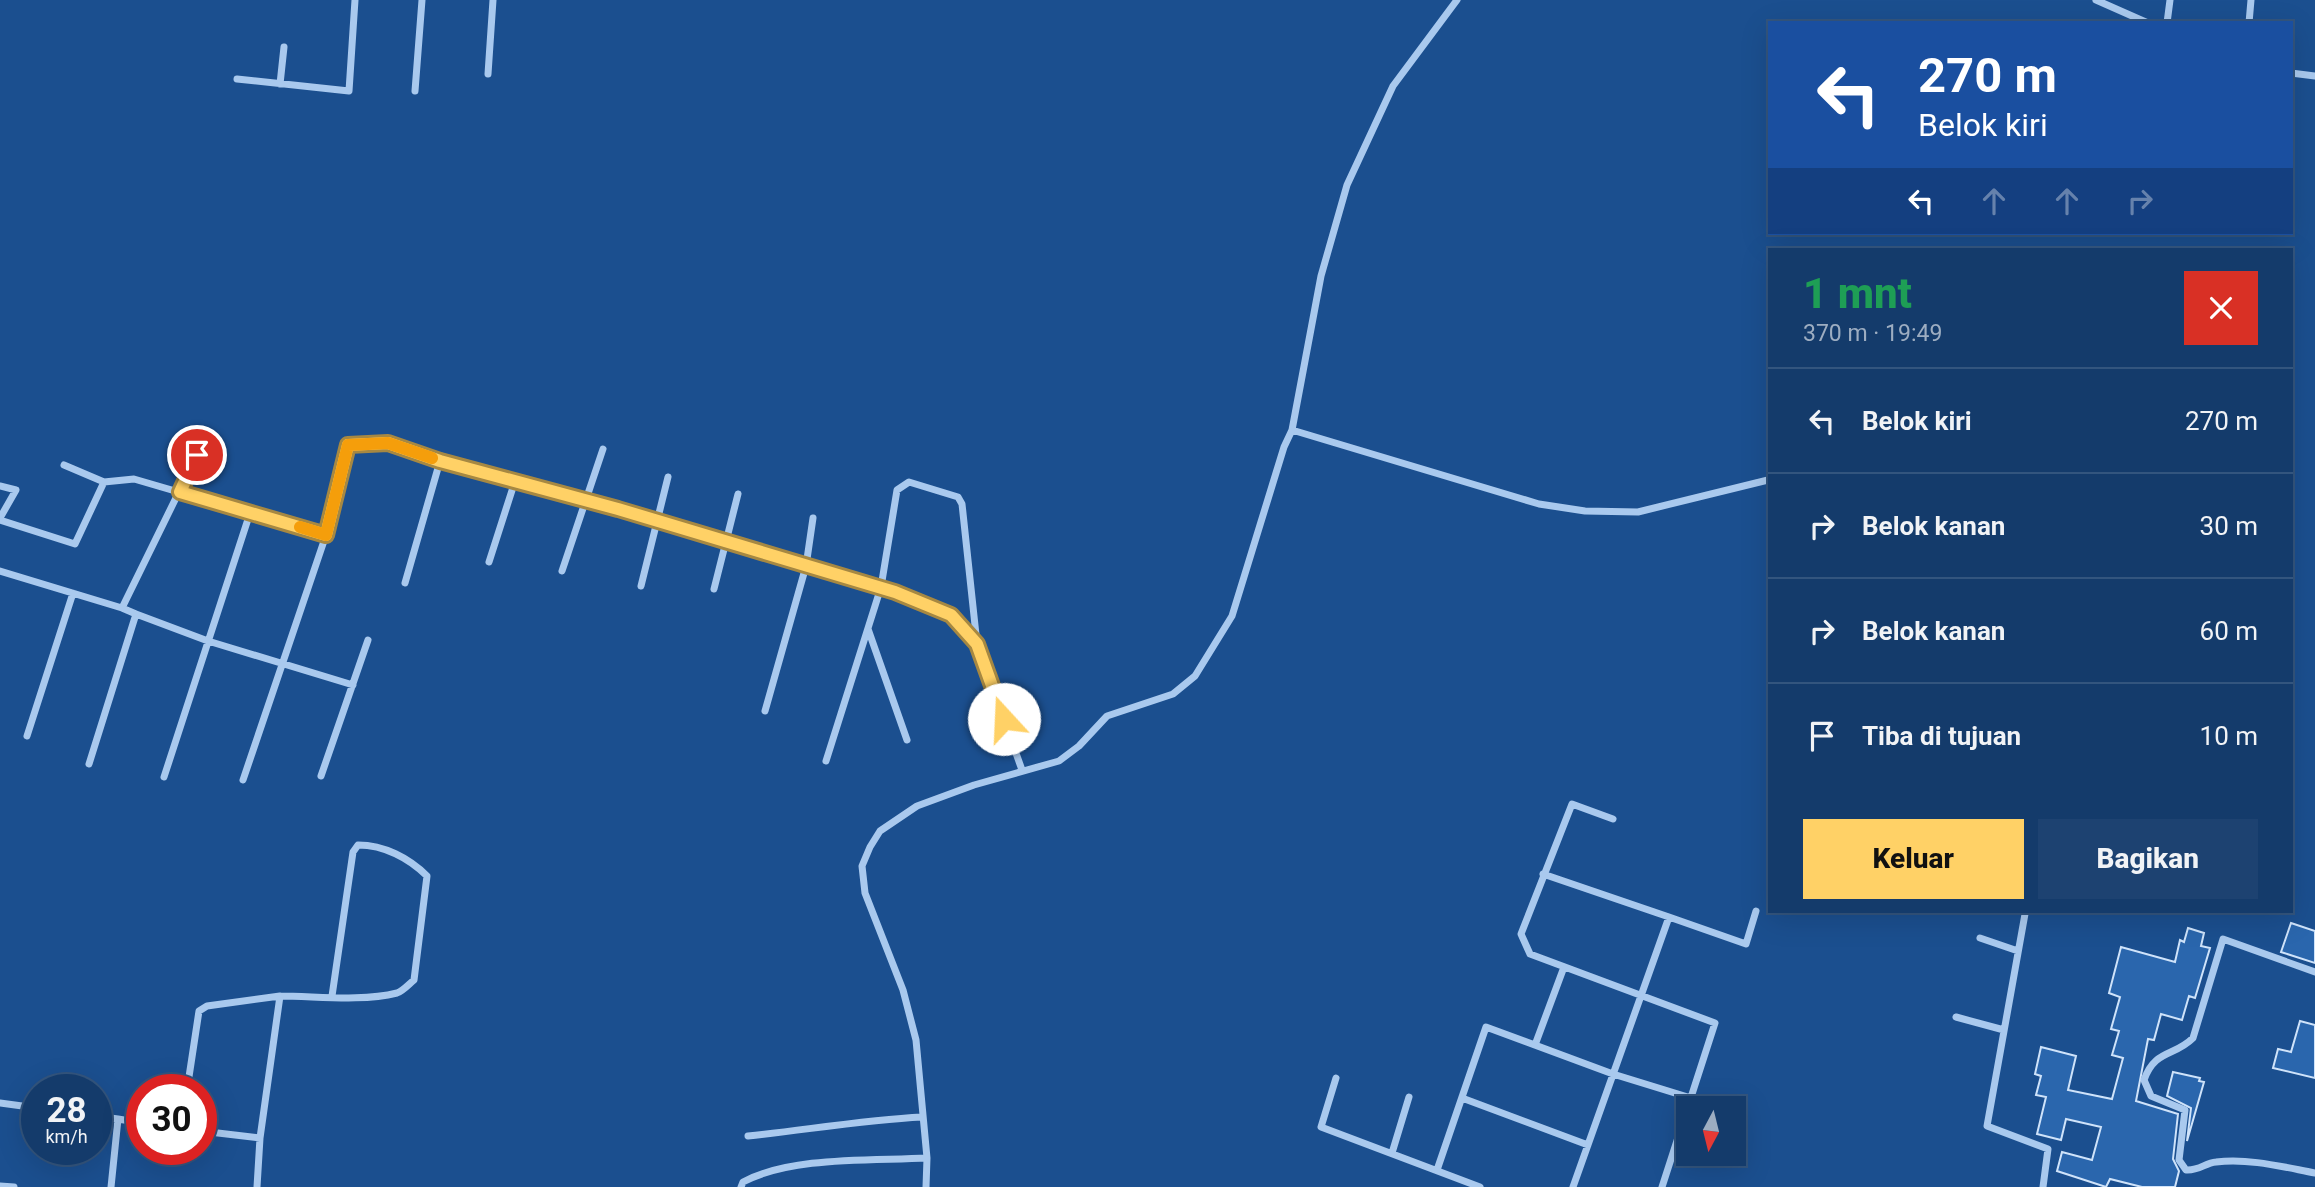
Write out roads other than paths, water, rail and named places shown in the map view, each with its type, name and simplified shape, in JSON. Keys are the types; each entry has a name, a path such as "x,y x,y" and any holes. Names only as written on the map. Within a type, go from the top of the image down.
{"street":[{"path":"237,79 349,91 355,0"},
{"path":"415,91 422,0"},
{"path":"488,74 493,0"},
{"path":"926,1187 927,1158 916,1040 909,1009 864,893 862,866 880,831 918,806 1022,770 1059,761 1079,746 1107,716 1173,694 1195,676 1232,616 1284,447 1292,430 1321,276 1347,186 1393,86 1457,0"},
{"path":"2096,0 2143,21"},
{"path":"2167,21 2170,0"},
{"path":"2249,21 2251,0"},
{"path":"280,84 284,47"},
{"path":"2293,73 2315,76"},
{"path":"1292,430 1539,504 1585,511 1638,512 1768,480"},
{"path":"243,780 326,535 348,445 388,443 440,461 656,520 881,587 951,615 977,644"},
{"path":"562,571 603,449"},
{"path":"122,608 197,455"},
{"path":"405,583 440,461"},
{"path":"64,465 104,482 134,479 326,535"},
{"path":"641,586 668,477"},
{"path":"489,562 515,481"},
{"path":"0,486 16,490 0,519 75,544 104,482"},
{"path":"827,761 881,587 897,490 909,482 958,497 962,504 977,644 1022,770"},
{"path":"714,589 738,494"},
{"path":"164,777 250,513"},
{"path":"765,711 806,565 813,518"},
{"path":"0,571 122,608 208,641 353,685"},
{"path":"27,736 73,593"},
{"path":"89,764 136,614"},
{"path":"868,629 906,740"},
{"path":"321,776 368,640"},
{"path":"1613,819 1573,804 1521,934 1530,954 1716,1023 1692,1096"},
{"path":"189,1074 199,1011 206,1006 280,996 332,996 399,993 414,980 427,876 415,864 380,847 358,845 353,852 332,996"},
{"path":"1543,874 1746,944 1756,911"},
{"path":"2025,914 1987,1126 2048,1149 2043,1187"},
{"path":"1573,1187 1669,917"},
{"path":"1980,939 2018,951"},
{"path":"2315,972 2223,939 2193,1038 2187,1045 2158,1058 2149,1066 2144,1080 2151,1096 2185,1110 2187,1116 2179,1160 2186,1170 2199,1171 2213,1162 2254,1163 2315,1173"},
{"path":"1535,1045 1564,967"},
{"path":"257,1187 255,1181 260,1138 280,996"},
{"path":"1956,1017 2004,1030"},
{"path":"1437,1170 1486,1027 1613,1074 1684,1096"},
{"path":"1336,1077 1321,1127 1480,1187"},
{"path":"1392,1153 1409,1097"},
{"path":"1462,1098 1588,1144"},
{"path":"0,1103 21,1106"},
{"path":"748,1136 845,1126 870,1120 922,1117"},
{"path":"112,1118 126,1120"},
{"path":"111,1187 118,1119"},
{"path":"217,1133 260,1138"},
{"path":"1661,1187 1676,1142"},
{"path":"741,1187 743,1182 752,1177 780,1169 927,1158"},
{"path":"0,1186 13,1187"}]}
